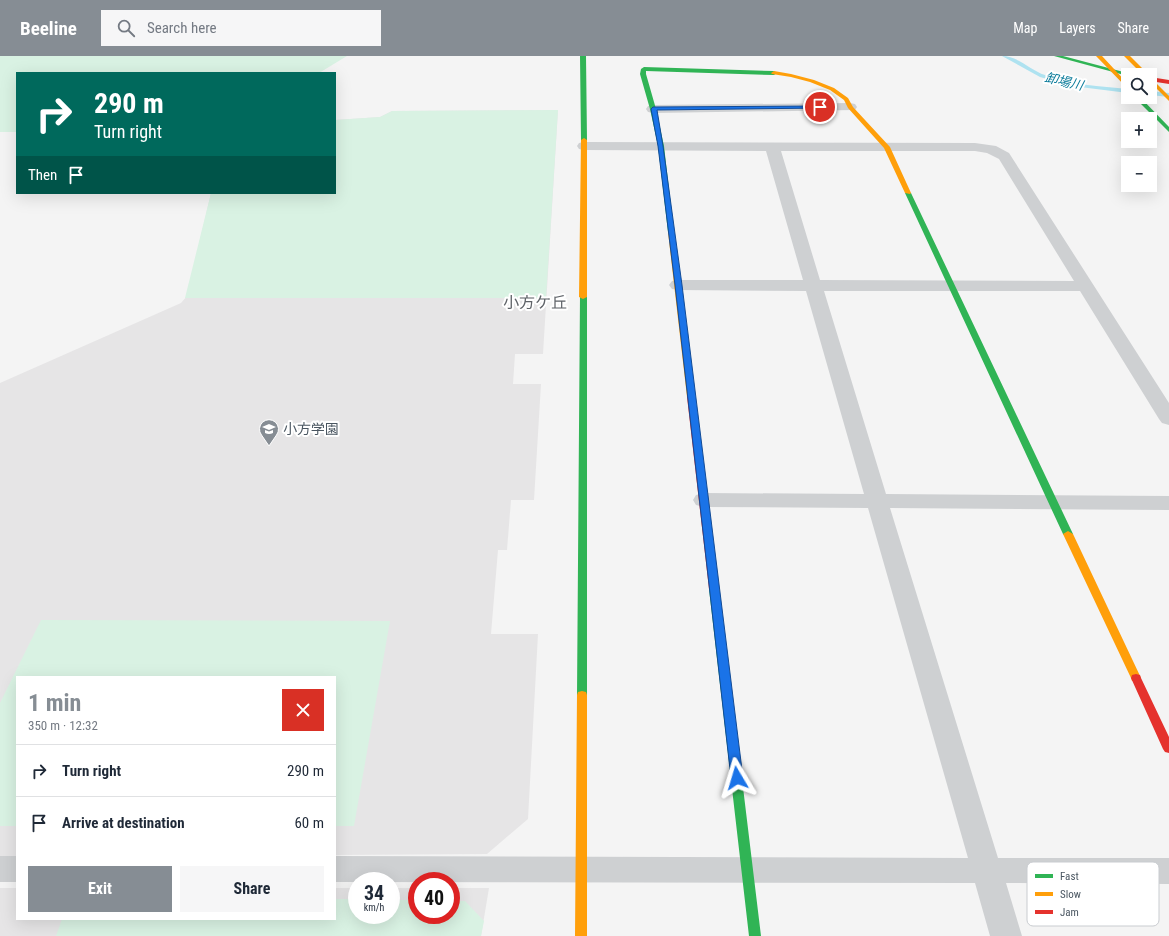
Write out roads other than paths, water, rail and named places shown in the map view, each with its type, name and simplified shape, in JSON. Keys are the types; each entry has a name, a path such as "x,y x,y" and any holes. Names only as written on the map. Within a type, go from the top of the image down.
{"main road":[{"path":"581,936 584,146 583,56"},
{"path":"1057,56 1121,72"},
{"path":"1099,56 1121,80"},
{"path":"1127,56 1139,68"},
{"path":"755,936 678,285 660,146 653,109 643,74 644,69 787,72 833,90 847,99 850,107 887,147 1169,749"},
{"path":"1157,80 1169,82"},
{"path":"1157,86 1169,99"},
{"path":"1144,104 1169,130"}],"street":[{"path":"653,109 850,107"},
{"path":"584,146 980,147 991,149 1000,153 1169,419"},
{"path":"772,146 1006,936"},
{"path":"678,285 1085,286"},
{"path":"704,500 1169,503"},
{"path":"0,869 16,869"},
{"path":"336,869 1027,870"},
{"path":"1159,871 1169,871"}],"waterway":[{"name":"卸場川","path":"1005,56 1042,76 1072,84 1121,90"},
{"name":"卸場川","path":"1157,94 1169,95"}],"place":[{"name":"小方学園","path":"269,446"}],"district":[{"name":"小方ケ丘","path":"535,302"}]}
